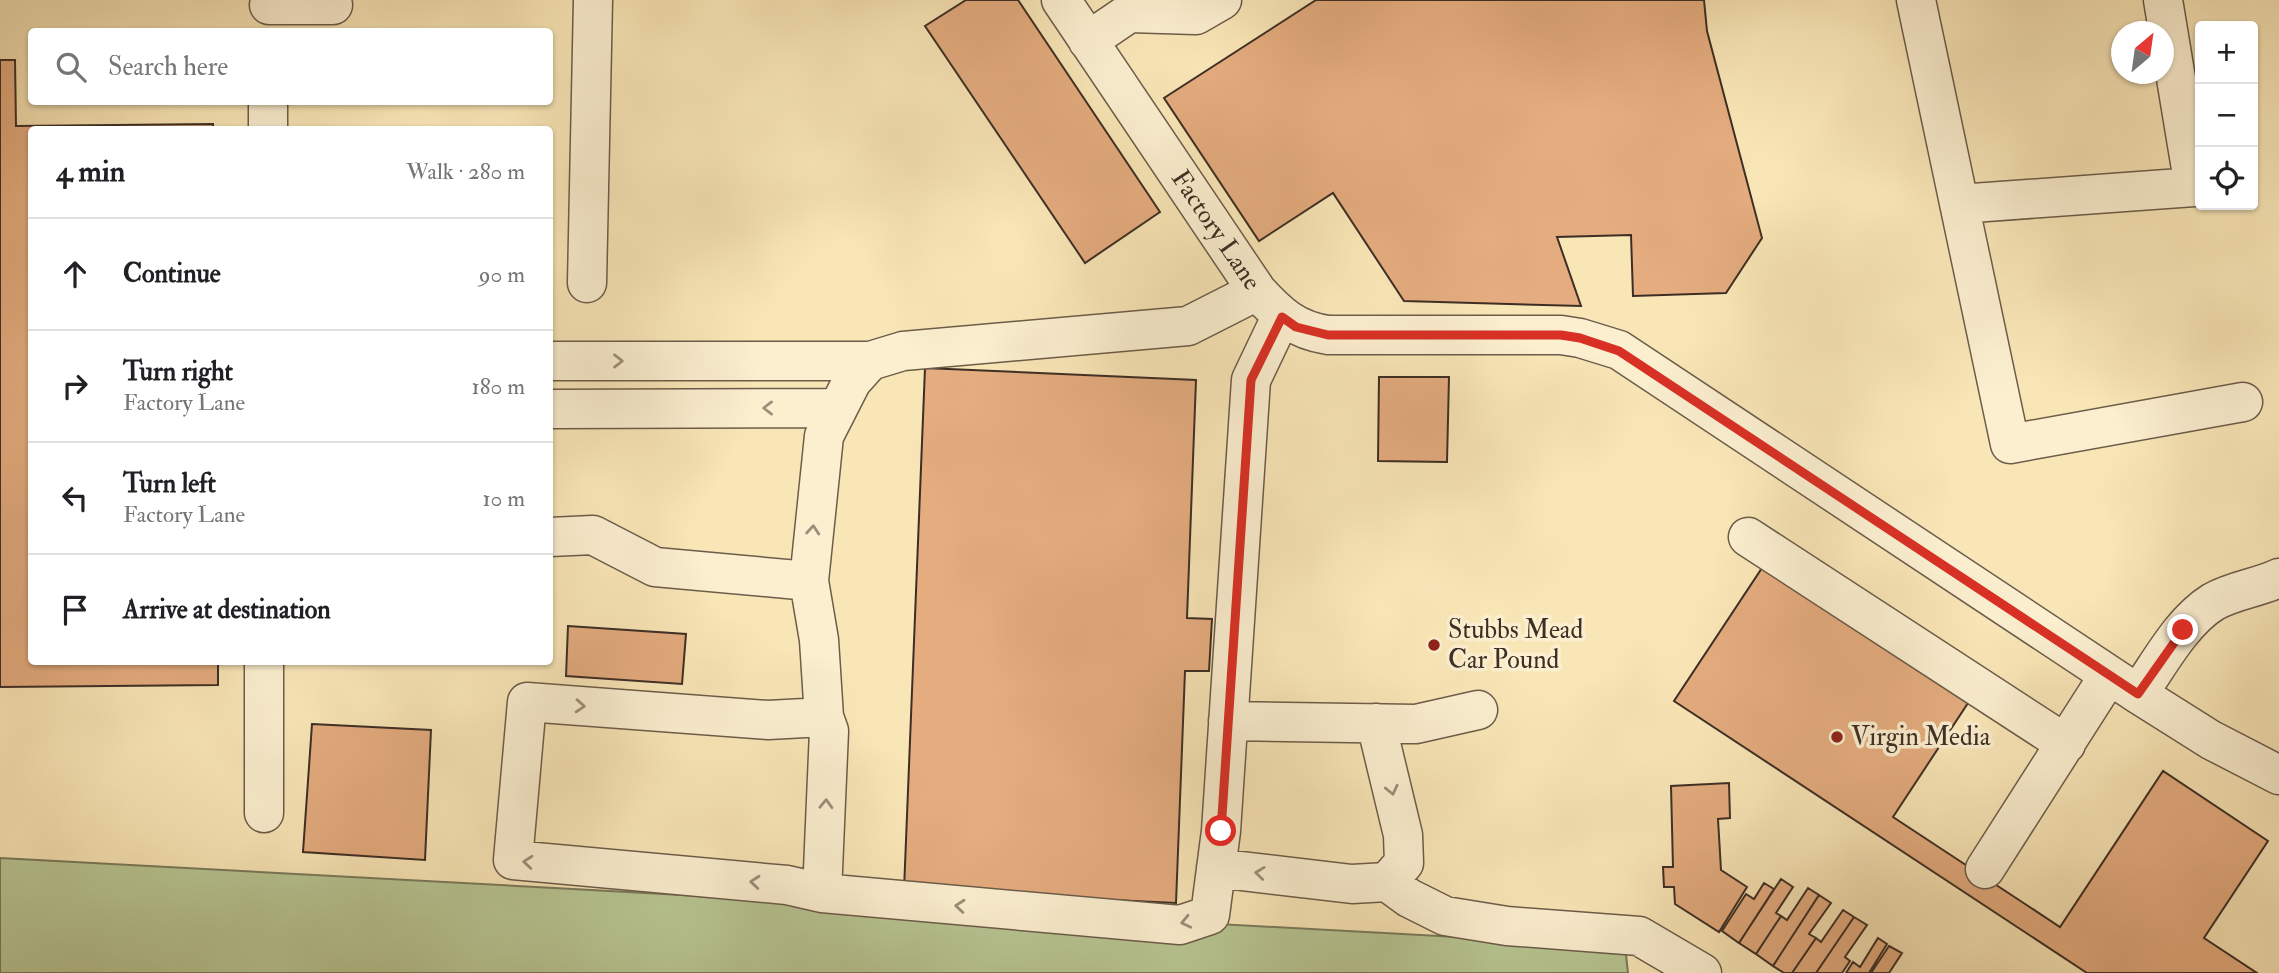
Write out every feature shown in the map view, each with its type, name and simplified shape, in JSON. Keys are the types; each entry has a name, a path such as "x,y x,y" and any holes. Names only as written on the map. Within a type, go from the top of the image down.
{"street":[{"path":"587,283 593,0"},
{"name":"Factory Lane","path":"1061,0 1269,304"},
{"path":"1916,0 2010,444 2243,402"},
{"path":"1959,204 2194,187 2164,0"},
{"path":"269,12 332,5"},
{"path":"1088,41 1129,13 1201,5"},
{"path":"268,105 268,126"},
{"path":"553,361 870,361 903,351 1188,326 1269,304"},
{"path":"1269,304 1296,327 1328,335 1561,335 1580,338 1619,351 2211,740 2279,775"},
{"path":"824,717 768,720 527,702 513,860 787,885 822,893 1180,925 1210,915 1228,720 1251,380 1269,304"},
{"path":"822,893 829,731 824,717 819,640 809,581 824,436 852,381 870,361"},
{"path":"553,409 836,408"},
{"path":"553,537 593,535 655,567 809,581"},
{"path":"1748,537 2066,744"},
{"path":"1986,869 2066,744 2124,684 2212,603 2244,587 2277,580"},
{"path":"264,665 264,813"},
{"path":"1228,720 1416,724 1478,710"},
{"path":"1216,868 1352,884 1387,881 1404,863 1403,835 1376,723"},
{"path":"1387,881 1409,898 1445,916 1642,951 1702,973"}],"green space":[{"path":"0,858 1625,946 1628,973 0,973"}],"building":[{"path":"966,0 1018,0 1160,212 1085,263 925,26"},
{"path":"1316,0 1704,0 1707,31 1762,238 1726,293 1633,296 1631,235 1557,237 1581,306 1404,301 1333,193 1259,241 1164,98"},
{"path":"0,60 15,60 16,126 213,124 28,126 28,665 218,665 218,685 0,687"},
{"path":"925,368 1196,380 1187,618 1212,619 1209,671 1185,671 1176,903 904,890"},
{"path":"1379,377 1449,377 1447,462 1378,461"},
{"name":"Virgin Media","path":"1762,568 1968,703 1893,817 2060,927 2163,771 2268,841 2204,938 2257,973 2087,973 1674,701"},
{"path":"568,626 686,634 682,684 566,676"},
{"path":"312,724 431,730 425,860 303,852"},
{"path":"1729,783 1730,818 1718,819 1721,870 1747,887 1719,932 1675,904 1674,887 1664,887 1663,867 1673,867 1671,786"},
{"path":"1781,879 1793,887 1776,913 1781,916 1756,954 1739,943"},
{"path":"1764,883 1774,889 1739,943 1722,931 1746,894 1754,899"},
{"path":"1808,888 1819,895 1773,966 1756,954 1781,916 1787,920"},
{"path":"1819,895 1831,903 1809,934 1816,938 1792,973 1784,973 1773,966"},
{"path":"1843,910 1854,917 1816,973 1792,973 1816,938 1821,942"},
{"path":"1854,917 1867,925 1845,957 1850,961 1842,973 1816,973"},
{"path":"1878,938 1887,944 1869,973 1846,973 1853,962 1860,967"},
{"path":"1889,946 1902,953 1889,973 1871,973"}],"place":[{"name":"Stubbs Mead Car Pound","path":"1434,645"},
{"name":"Virgin Media","path":"1837,737"}],"route":[{"path":"1221,831 1251,380 1282,317 1296,327 1328,335 1561,335 1602,344 1636,360 1753,442 2138,694 2183,630"}]}
